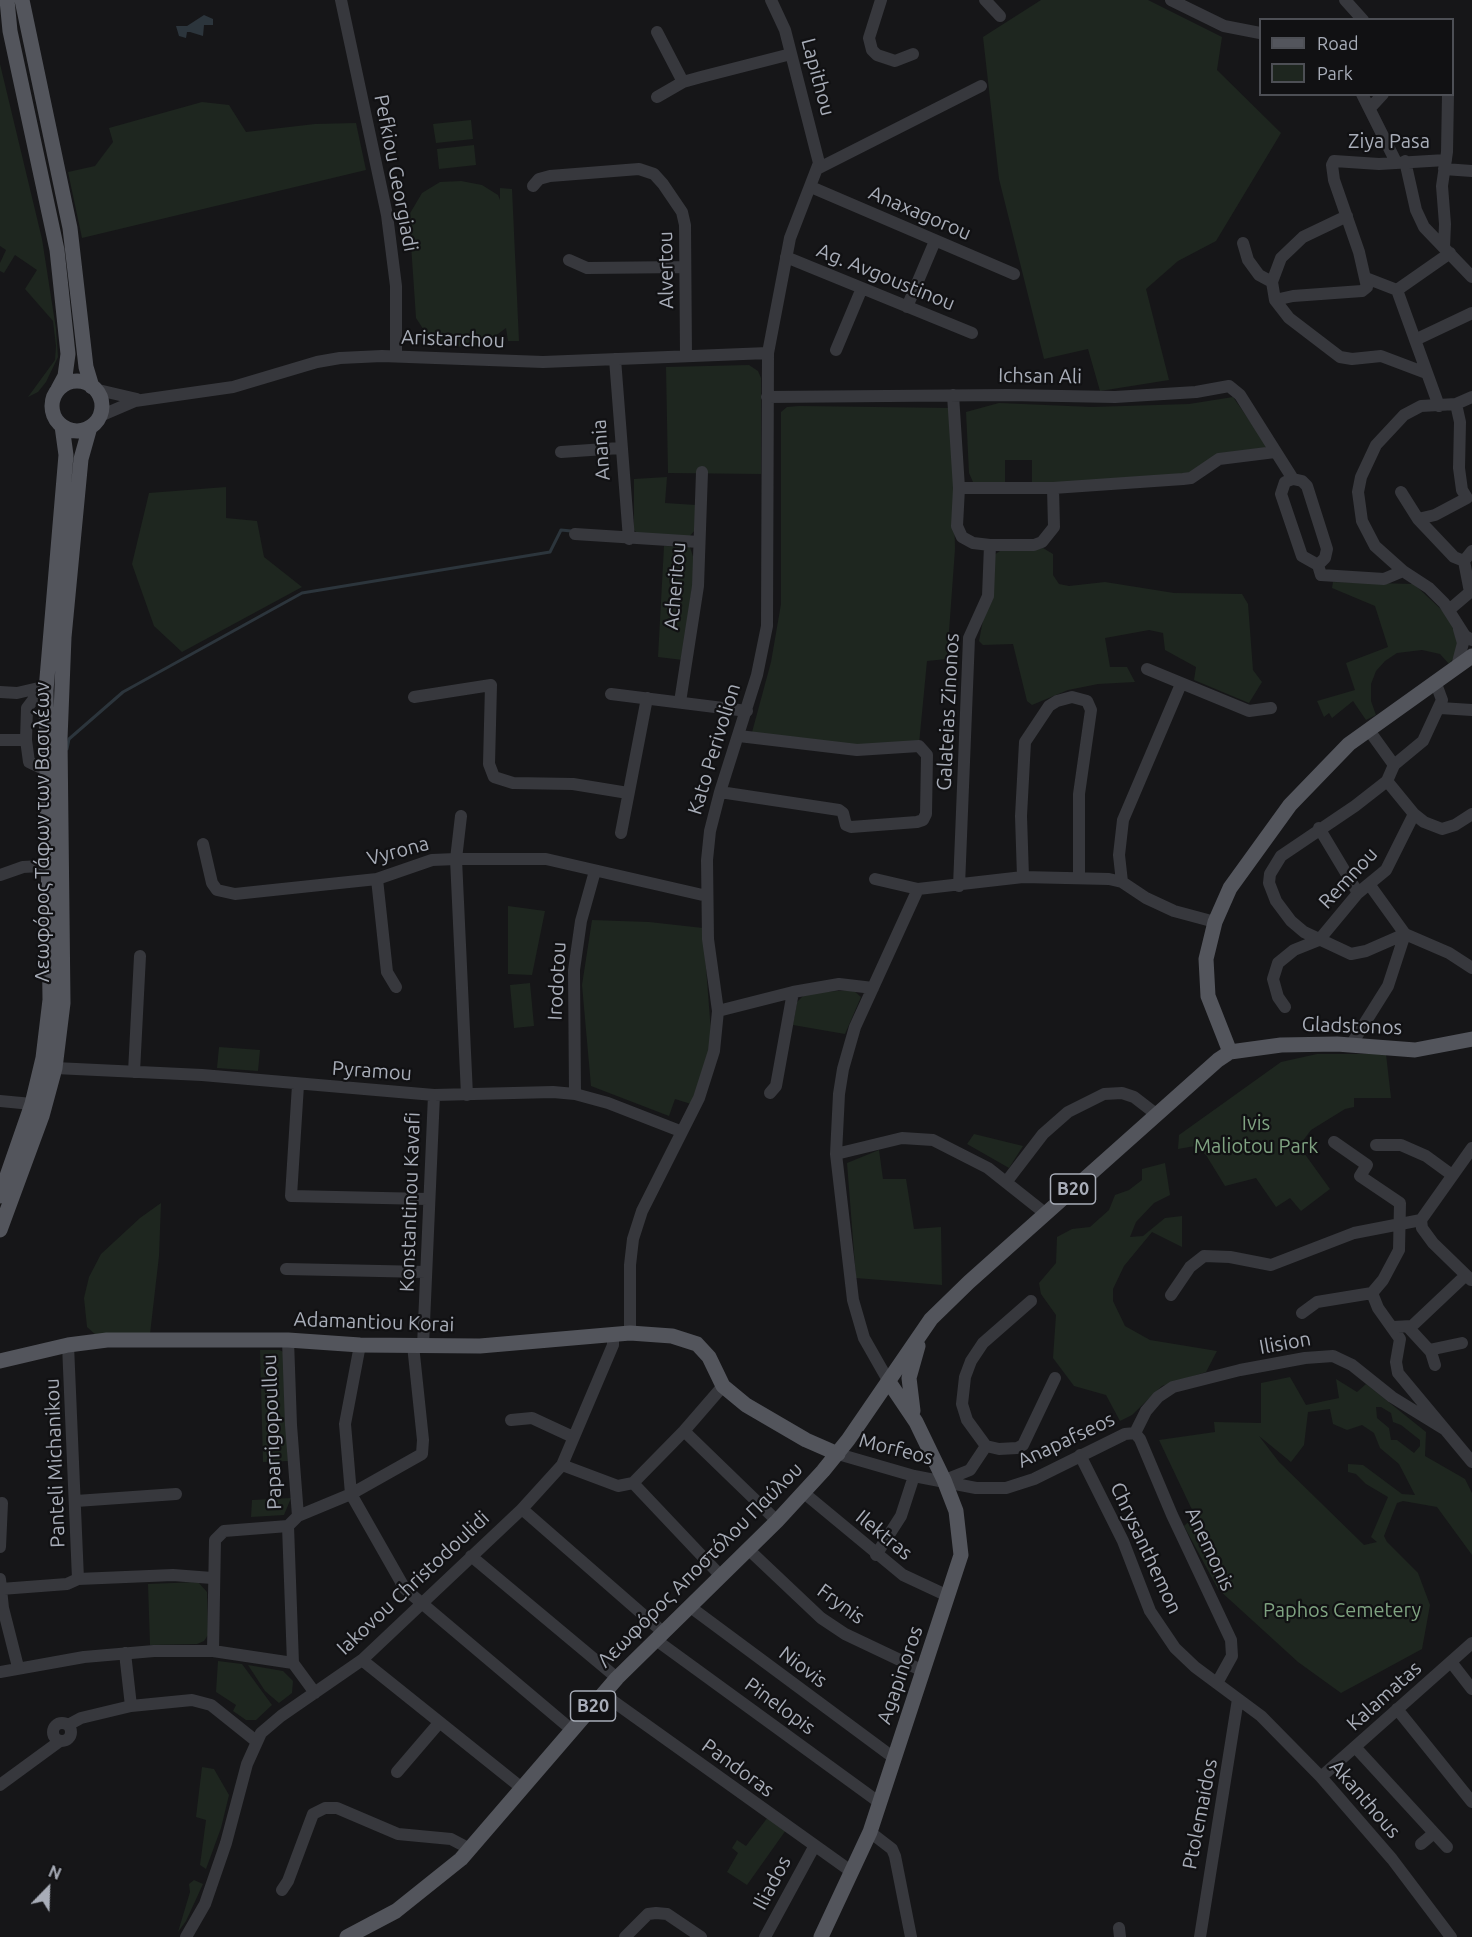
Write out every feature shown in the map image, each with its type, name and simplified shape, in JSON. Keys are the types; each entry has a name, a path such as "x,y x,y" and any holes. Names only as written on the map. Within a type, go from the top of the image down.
{"main road":[{"path":"7,0 16,63 57,250 68,354 65,376 52,408 54,416 62,426 77,431 95,422 100,399 93,388 86,366 70,228 22,0"},
{"path":"58,389 75,381 93,388"},
{"name":"Λεωφόρος Τάφων των Βασιλέων","path":"0,1196 33,1104 43,1058 50,1000 64,637 81,459 95,422"},
{"name":"Λεωφόρος Τάφων των Βασιλέων","path":"0,1230 32,1145 55,1068 63,1003 55,865 46,770 46,688 66,455 62,426"},
{"path":"1230,1052 1208,996 1206,959 1215,922 1224,900 1244,866 1284,813 1321,772 1368,729 1472,656"},
{"name":"Gladstonos","path":"1230,1052 1281,1045 1351,1045 1415,1050 1472,1039"},
{"name":"B20","path":"889,1382 922,1332 953,1296 1156,1114 1230,1052"},
{"path":"916,1422 909,1400 909,1378 922,1332"},
{"name":"Adamantiou Korai","path":"0,1361 69,1345 107,1340 288,1340 360,1345 480,1346 630,1333 681,1337 697,1344 709,1357 723,1386"},
{"path":"889,1382 916,1422"},
{"name":"Λεωφόρος Αποστόλου Παύλου","path":"346,1937 396,1911 441,1877 470,1850 617,1678 804,1493 834,1457 889,1382"},
{"path":"723,1386 746,1405 834,1457"},
{"name":"Agapinoros","path":"821,1937 870,1832 961,1556 956,1511 916,1422"}],"street":[{"name":"Pefkiou Georgiadi","path":"341,0 387,215 396,286 396,356"},
{"name":"Lapithou","path":"771,0 783,24 818,150 819,168"},
{"path":"881,0 869,38 872,50 877,55 895,61 914,54"},
{"path":"985,0 1000,16"},
{"path":"1171,0 1224,26 1259,33"},
{"path":"1345,0 1361,18"},
{"path":"657,32 683,82"},
{"path":"657,97 683,82 791,54"},
{"path":"819,168 981,86"},
{"path":"1363,96 1400,162 1419,218 1472,277"},
{"path":"1371,107 1381,96"},
{"path":"1447,251 1442,186 1448,96"},
{"name":"Ziya Pasa","path":"1347,216 1334,180 1333,162 1400,162 1445,165 1472,171"},
{"name":"Kato Perivolion","path":"630,1333 630,1265 633,1239 642,1211 680,1131 699,1098 714,1051 718,1011 708,939 710,831 720,792 747,711 767,626 768,353 786,257 796,223 819,168"},
{"name":"Alvertou","path":"533,186 540,179 550,176 639,169 654,174 682,212 685,225 686,356"},
{"name":"Anaxagorou","path":"811,187 1014,274"},
{"path":"1275,300 1293,296 1362,291 1367,287 1347,216 1299,240 1278,263 1272,282 1275,300 1288,318 1340,357 1352,359 1381,356 1427,376"},
{"path":"907,307 935,241"},
{"path":"1243,243 1248,261 1259,274 1272,282"},
{"path":"1397,290 1447,251"},
{"name":"Ag. Avgoustinou","path":"786,257 972,333"},
{"path":"568,260 587,268 686,267"},
{"path":"1365,278 1397,290 1439,406"},
{"path":"836,350 862,288"},
{"path":"1415,340 1472,313"},
{"name":"Aristarchou","path":"95,422 141,400 233,387 317,362 364,356 502,361 768,353"},
{"name":"Anania","path":"615,359 620,448 629,539"},
{"path":"1421,406 1427,376"},
{"name":"Ichsan Ali","path":"767,397 953,395 1115,397 1196,392 1229,386 1240,394 1275,452"},
{"name":"Aristarchou","path":"93,388 141,400"},
{"path":"953,395 959,488 959,532 967,541 990,545 1034,545 1050,535 1054,527 1053,488"},
{"path":"1457,666 1463,643 1449,610 1429,588 1403,571 1379,550 1366,531 1359,506 1359,486 1376,445 1404,415 1421,406 1456,404 1472,397"},
{"path":"1418,519 1435,515 1467,498 1462,490 1458,428 1460,422 1456,404"},
{"path":"1458,428 1472,426"},
{"path":"561,452 620,448"},
{"path":"959,488 1053,488 1191,477 1219,459 1275,452 1293,479 1306,486 1327,549 1325,558 1318,565"},
{"name":"Acheritou","path":"680,702 698,586 702,472"},
{"path":"1293,479 1285,482 1281,494 1302,556 1318,565 1321,575 1384,579 1403,571"},
{"path":"1401,492 1418,519 1454,557 1464,561"},
{"path":"575,534 699,542"},
{"name":"Galateias Zinonos","path":"959,886 969,638 988,596 990,545"},
{"path":"1449,610 1470,592 1464,561 1472,551"},
{"path":"1458,629 1472,640"},
{"path":"1147,669 1249,711 1271,708"},
{"path":"1405,934 1366,951 1351,954 1319,940 1304,932 1280,909 1269,883 1270,874 1281,856 1319,828 1355,806 1387,781 1394,765 1423,741 1442,700 1435,681"},
{"path":"1122,882 1119,855 1123,820 1181,684"},
{"path":"414,697 491,685 489,764 494,777 513,783 573,784 628,793"},
{"path":"0,692 17,693 46,688"},
{"path":"46,688 27,708 26,741 29,762 46,770"},
{"path":"611,694 747,711"},
{"path":"1023,877 1022,816 1025,742 1049,706 1072,697 1087,701 1091,710 1079,794 1079,877"},
{"path":"621,833 647,698"},
{"path":"1440,708 1472,710"},
{"path":"1368,729 1394,765"},
{"path":"720,792 839,810 843,813 846,825 851,827 916,822 923,820 926,814 927,754 919,746 857,750 739,736"},
{"path":"0,740 26,741"},
{"path":"1387,781 1414,814 1442,829 1455,825 1472,814"},
{"name":"Remnou","path":"1319,940 1358,892 1391,864 1414,814"},
{"path":"461,816 456,858 466,1095"},
{"path":"1319,828 1358,892"},
{"name":"Vyrona","path":"204,844 212,883 217,890 225,893 278,891 376,879 432,860 456,858 546,859 707,896"},
{"path":"0,875 23,867 55,865"},
{"name":"Irodotou","path":"575,1094 574,970 581,921 595,871"},
{"path":"875,879 918,890 1023,877 1079,877 1122,882 1146,898 1174,911 1215,922"},
{"path":"376,879 387,972 396,987"},
{"path":"1369,884 1405,934 1449,952 1472,968"},
{"path":"889,1382 864,1338 853,1300 836,1154 843,1069 855,1027 918,890"},
{"path":"1351,1045 1393,975 1405,934"},
{"path":"1285,1007 1275,989 1274,970 1285,956 1319,940"},
{"path":"134,1072 140,956"},
{"path":"718,1011 793,992 839,984 873,988"},
{"path":"770,1093 776,1086 793,992"},
{"name":"Pyramou","path":"55,1068 434,1095 553,1092 575,1094 598,1100 680,1131"},
{"path":"298,1085 291,1196 428,1199"},
{"path":"1007,1181 1043,1134 1068,1112 1104,1094 1122,1093 1143,1101 1156,1114"},
{"name":"Konstantinou Kavafi","path":"351,1494 422,1454 418,1346 426,1272 434,1095"},
{"path":"0,1101 33,1104"},
{"path":"836,1154 886,1141 917,1137 948,1146 1007,1181 1046,1214"},
{"path":"1302,1313 1317,1302 1372,1293 1383,1280 1399,1250 1400,1203 1360,1176 1367,1165 1334,1142"},
{"path":"1376,1145 1401,1144 1426,1156 1452,1176"},
{"path":"1392,1327 1408,1327 1469,1278 1433,1243 1422,1228 1421,1220 1472,1148"},
{"path":"1171,1294 1197,1260 1210,1255 1271,1266 1354,1233 1421,1220"},
{"path":"286,1269 426,1272"},
{"path":"1372,1293 1378,1308 1401,1341 1396,1362 1398,1373 1472,1462"},
{"path":"1031,1301 983,1343 971,1361 965,1377 962,1404 967,1420 987,1446 999,1449 1017,1448 1023,1445 1055,1378"},
{"path":"1408,1327 1430,1350 1435,1365"},
{"path":"613,1335 613,1345 562,1465 612,1485 633,1483 684,1431 723,1386"},
{"name":"Paparrigopoullou","path":"288,1340 291,1425 298,1516 288,1526 293,1663"},
{"path":"1430,1350 1462,1343"},
{"name":"Panteli Michanikou","path":"69,1345 78,1579"},
{"path":"360,1345 345,1424 351,1494 405,1588 421,1604 572,1730"},
{"name":"Ilision","path":"1135,1433 1146,1411 1158,1397 1173,1387 1305,1358 1333,1356 1352,1365 1392,1397 1444,1429"},
{"path":"511,1420 531,1418 573,1437"},
{"path":"684,1431 777,1521"},
{"name":"Anapafseos","path":"944,1480 976,1488 1006,1488 1034,1479 1125,1434 1135,1433"},
{"name":"Anemonis","path":"1135,1433 1140,1439 1172,1515 1231,1640 1232,1656 1217,1683"},
{"path":"944,1480 970,1470 987,1446"},
{"name":"Chrysanthemon","path":"1080,1455 1123,1541 1150,1611 1182,1655 1238,1699"},
{"name":"Morfeos","path":"834,1457 914,1476 944,1480"},
{"name":"Iakovou Christodoulidi","path":"186,1937 205,1904 213,1884 247,1764 256,1741 281,1716 363,1660 522,1509 562,1465"},
{"path":"876,1555 901,1516 914,1476"},
{"path":"633,1483 720,1575"},
{"name":"Ilektras","path":"804,1493 876,1555 903,1575 948,1596"},
{"path":"76,1501 176,1494"},
{"path":"298,1516 351,1494"},
{"path":"0,1547 2,1503"},
{"name":"Pinelopis","path":"522,1509 660,1636 880,1803"},
{"path":"213,1651 212,1578 214,1546 218,1535 230,1530 288,1526"},
{"name":"Frynis","path":"748,1549 821,1618 845,1634 924,1671"},
{"path":"471,1556 617,1678"},
{"path":"1,1589 67,1584 78,1579 173,1575 212,1578"},
{"path":"0,1580 3,1608 18,1667"},
{"name":"Niovis","path":"689,1606 894,1758"},
{"name":"Kalamatas","path":"1321,1778 1472,1643"},
{"path":"0,1672 18,1667 125,1653 213,1651 293,1663 315,1693"},
{"path":"125,1653 131,1706"},
{"path":"363,1660 523,1789"},
{"path":"1451,1662 1472,1689"},
{"name":"Pandoras","path":"603,1694 813,1847 852,1872"},
{"name":"Akanthous","path":"1238,1699 1261,1716 1321,1778 1392,1859 1451,1937"},
{"name":"Ptolemaidos","path":"1200,1937 1238,1699"},
{"path":"0,1785 60,1741 70,1737 68,1725 81,1718 131,1706 177,1700 202,1701 220,1711 256,1741"},
{"path":"1397,1709 1472,1802"},
{"path":"397,1772 439,1722"},
{"path":"1356,1748 1447,1847"},
{"path":"282,1890 288,1881 313,1814 325,1808 338,1808 398,1833 458,1841 470,1850"},
{"path":"870,1832 892,1849 896,1856 911,1937"},
{"path":"1421,1844 1434,1833"},
{"name":"Iliados","path":"765,1937 813,1847"},
{"path":"625,1937 648,1914 656,1913 667,1914 701,1937"}],"green space":[{"path":"1041,0 1148,0 1222,37 1217,70 1281,133 1216,241 1178,261 1146,289 1169,380 1100,391 1088,349 1044,359 999,179 983,37"},
{"path":"0,64 42,239 56,329 58,357 46,382 38,392 28,397 55,360 56,346 53,321 25,289 37,270 15,255 4,273 0,271 0,263 6,250 0,246"},
{"path":"202,102 229,105 246,132 315,124 356,123 366,170 82,238 68,172 95,166 113,142 109,128"},
{"path":"471,120 473,139 436,143 433,124"},
{"path":"474,145 476,165 439,169 437,149"},
{"path":"461,181 482,185 498,195 500,200 500,188 512,189 519,341 508,341 506,328 483,345 450,347 429,338 416,318 409,215 422,193 440,182"},
{"path":"749,365 758,371 761,378 761,474 668,473 666,367"},
{"path":"1233,397 1268,447 1246,453 1193,475 1032,486 1032,460 1005,460 1005,485 980,486 973,482 969,473 966,412 999,403 1092,407 1189,404"},
{"path":"787,407 952,408 955,549 947,659 927,661 919,744 846,745 751,736 771,662 781,604 781,412"},
{"path":"667,477 665,503 696,505 696,529 689,537 638,534 634,530 634,479"},
{"path":"226,487 226,518 257,521 264,557 302,587 182,652 154,626 132,564 149,493"},
{"path":"664,546 690,547 695,563 683,660 658,657"},
{"path":"1043,548 1053,554 1053,575 1059,584 1069,586 1105,582 1174,593 1242,594 1248,604 1253,670 1262,682 1249,703 1194,680 1196,667 1165,650 1163,633 1149,630 1105,638 1110,667 1127,667 1135,682 1098,684 1068,690 1032,705 1027,701 1013,644 983,645 979,641 984,615 993,599 994,555 1000,551"},
{"path":"1333,582 1414,584 1446,614 1460,640 1455,656 1449,664 1440,654 1422,650 1397,653 1376,671 1371,684 1371,701 1376,715 1366,720 1353,701 1332,718 1329,713 1324,717 1317,701 1355,690 1346,663 1388,647 1375,606 1332,588"},
{"path":"508,906 545,911 532,975 508,974"},
{"path":"592,920 649,922 703,928 711,1032 708,1059 691,1104 675,1099 669,1116 591,1086 582,985"},
{"path":"530,983 534,1026 514,1028 510,985"},
{"path":"853,990 861,997 845,1034 793,1025 797,1002 806,993"},
{"path":"219,1047 260,1050 258,1071 217,1068"},
{"name":"Ivis Maliotou Park","path":"1317,1054 1386,1054 1391,1098 1354,1098 1354,1107 1345,1109 1311,1130 1299,1146 1330,1189 1301,1211 1290,1198 1276,1207 1256,1178 1225,1186 1206,1155 1195,1146 1178,1149 1179,1135 1281,1062"},
{"path":"974,1134 1023,1146 1009,1168 967,1144"},
{"path":"879,1150 883,1179 906,1179 914,1229 941,1227 942,1285 856,1278 847,1163"},
{"path":"1165,1163 1170,1195 1154,1203 1136,1222 1130,1237 1143,1236 1165,1218 1182,1216 1182,1247 1152,1232 1124,1266 1113,1289 1113,1301 1125,1326 1150,1340 1217,1351 1206,1372 1162,1386 1132,1415 1120,1421 1106,1395 1074,1386 1053,1358 1056,1315 1041,1294 1039,1283 1056,1263 1057,1237 1072,1229 1090,1227 1109,1210 1115,1195 1129,1190 1142,1180 1142,1169"},
{"path":"161,1203 159,1256 150,1334 97,1336 87,1327 84,1298 89,1277 101,1254 140,1218"},
{"path":"260,1350 284,1352 288,1461 263,1462"},
{"name":"Paphos Cemetery","path":"1290,1377 1306,1405 1339,1398 1336,1379 1357,1392 1366,1384 1426,1432 1425,1456 1465,1479 1472,1493 1472,1555 1437,1507 1403,1501 1397,1503 1384,1536 1387,1542 1418,1573 1430,1605 1422,1649 1341,1693 1298,1662 1218,1589 1184,1526 1195,1516 1159,1440 1215,1432 1214,1422 1261,1423 1261,1383","holes":["1376,1407 1381,1407 1391,1413 1393,1422 1401,1425 1420,1440 1420,1446 1414,1453 1397,1440 1391,1440 1389,1428 1377,1418","1330,1409 1333,1424 1347,1430 1362,1425 1374,1433 1380,1448 1399,1464 1415,1495 1402,1494 1363,1465 1348,1464 1348,1472 1356,1474 1366,1484 1388,1497 1371,1537 1377,1542 1364,1545 1279,1462 1259,1436 1291,1462 1304,1445 1308,1412"]},
{"path":"291,1498 284,1515 251,1517 252,1500"},
{"path":"198,1582 207,1592 208,1635 204,1641 197,1644 150,1645 148,1584"},
{"path":"218,1661 242,1664 272,1705 256,1720 246,1720 233,1711 236,1705 216,1692"},
{"path":"248,1665 283,1671 293,1681 292,1693 279,1703 265,1691"},
{"path":"202,1767 214,1769 229,1795 221,1828 206,1869 200,1865 206,1820 196,1817"},
{"path":"768,1817 786,1830 747,1885 727,1872 738,1853 732,1848 737,1840 746,1846"},
{"path":"194,1880 203,1884 186,1921 178,1932 190,1892 189,1884"}],"shaded area":[{"path":"204,15 213,19 213,25 204,25 203,36 187,32 186,38 179,36 176,26 187,26"}],"waterway":[{"path":"67,749 69,739 123,692 302,593 550,552 561,530 571,531"}]}
